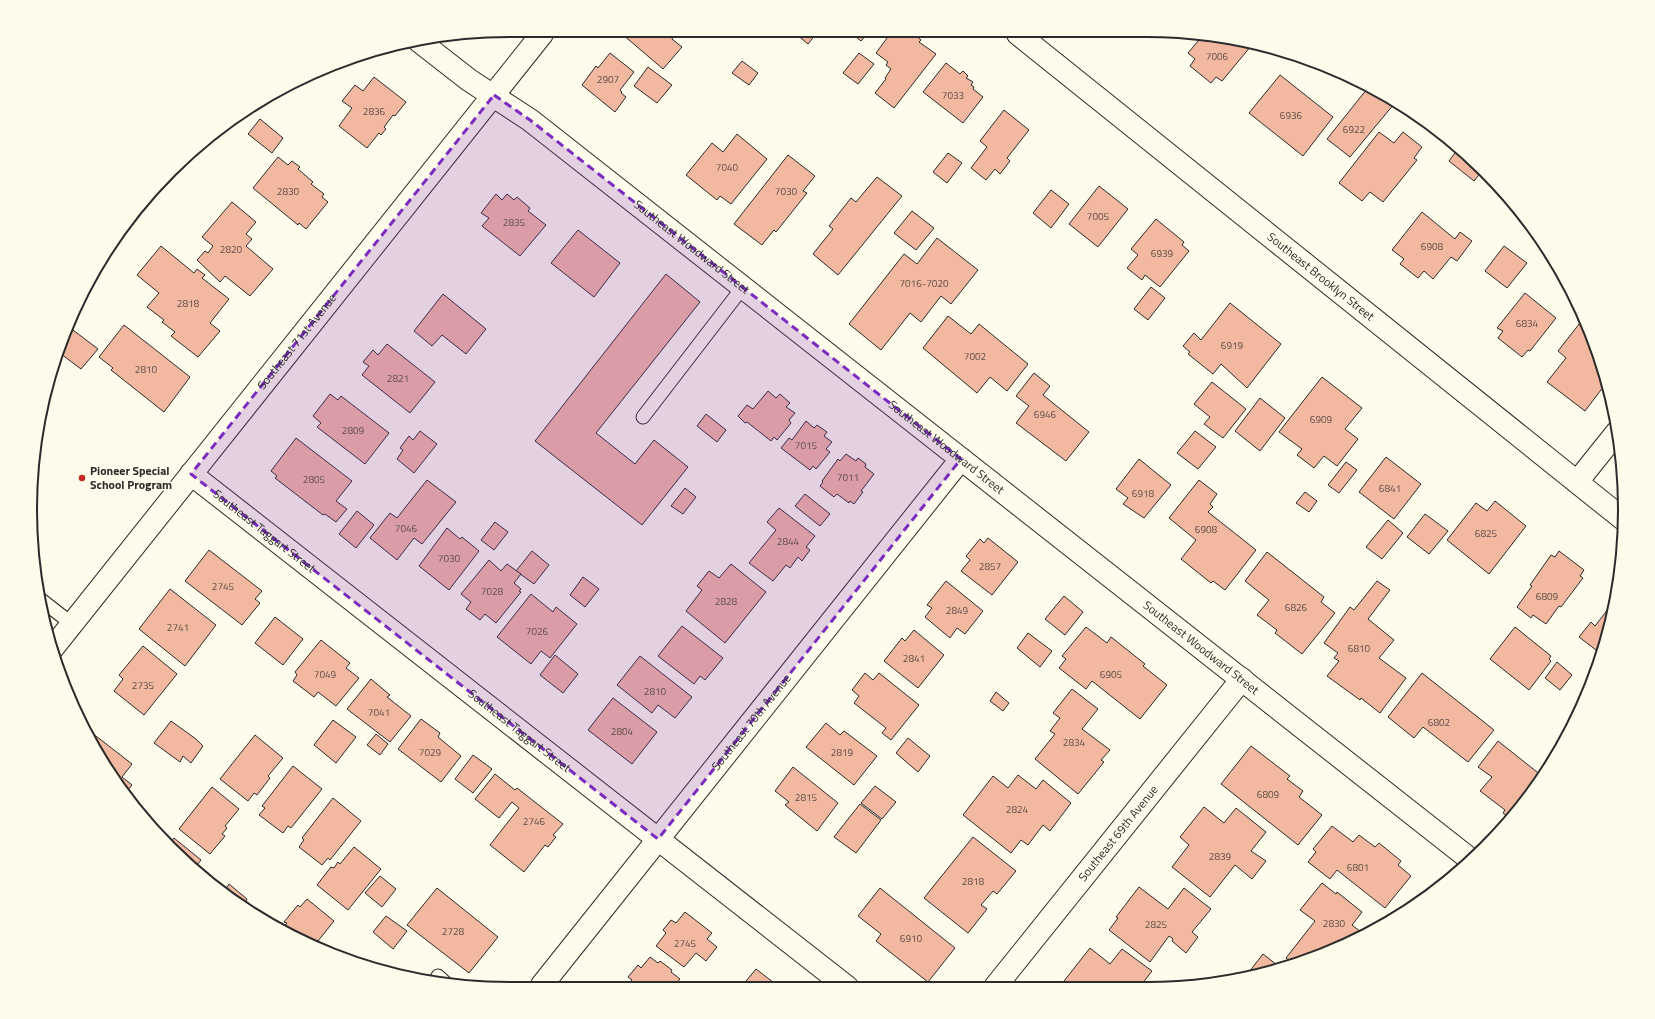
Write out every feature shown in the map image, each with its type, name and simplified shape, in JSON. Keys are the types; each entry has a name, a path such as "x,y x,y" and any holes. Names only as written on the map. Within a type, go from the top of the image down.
{"street":[{"name":"Southeast 71st Avenue","path":"57,643 540,37"},
{"name":"Southeast Brooklyn Street","path":"1022,37 1618,515"},
{"name":"Southeast Woodward Street","path":"424,45 469,80 530,120 1466,856"},
{"path":"1577,482 1612,438"},
{"name":"Southeast 70th Avenue","path":"544,982 961,459"},
{"name":"Southeast Taggart Street","path":"191,474 842,982"},
{"name":"Southeast 69th Avenue","path":"999,982 1242,679"}],"lane":[{"path":"643,417 743,287"},
{"path":"46,604 72,624"}],"highlighted area":[{"path":"494,95 530,120 961,459 658,839 191,474"}],"building":[{"path":"626,37 673,37 672,39 682,47 663,69"},
{"path":"800,37 814,37 808,44"},
{"path":"856,37 864,37 861,41"},
{"path":"888,37 917,37 921,40 919,42 936,54 894,108 875,93 886,79 885,78 891,69 886,65 888,62 876,53"},
{"path":"1199,40 1249,49 1222,81 1216,77 1211,83 1190,66 1195,59 1188,53"},
{"path":"610,53 634,72 620,90 626,97 615,112 582,85 596,66 598,68"},
{"path":"859,53 874,64 858,84 843,73"},
{"path":"742,61 758,73 749,85 732,73"},
{"path":"946,63 960,74 963,71 968,76 966,78 973,82 971,85 974,87 973,89 983,97 963,123 923,92"},
{"path":"648,67 672,85 657,103 634,86"},
{"path":"1280,75 1333,117 1303,156 1249,113"},
{"path":"374,77 406,102 395,116 393,115 384,127 386,129 381,135 379,133 367,148 339,126 352,108 342,101 355,85 363,91"},
{"path":"1365,92 1392,106 1350,157 1327,139"},
{"path":"1004,110 1029,130 1007,158 1010,161 1000,174 995,169 986,180 971,168 987,147 980,141"},
{"path":"260,119 283,138 272,153 248,134"},
{"path":"1379,132 1394,143 1403,132 1422,147 1414,158 1417,160 1383,202 1370,192 1362,201 1339,183"},
{"path":"737,134 767,159 731,204 720,196 717,200 686,175 712,143 723,152"},
{"path":"948,153 962,163 947,183 933,172"},
{"path":"1455,153 1479,174 1474,181 1449,161"},
{"path":"788,155 815,176 803,191 807,193 776,232 774,230 762,245 734,224"},
{"path":"278,157 288,165 292,161 300,167 298,169 313,182 311,184 324,194 322,197 328,202 306,229 299,223 298,225 253,188"},
{"path":"877,177 902,196 838,275 813,254 833,229 829,226 851,198 856,202"},
{"path":"1099,186 1128,209 1098,247 1069,224"},
{"path":"1051,190 1069,204 1051,228 1033,213"},
{"path":"496,194 502,200 507,194 514,200 517,197 530,208 528,211 546,225 520,256 482,226 489,218 481,213"},
{"path":"232,202 256,222 246,234 252,239 246,246 273,269 250,296 225,276 220,282 197,260 205,251 208,253 213,246 202,237"},
{"path":"912,211 934,228 916,250 894,233"},
{"path":"1422,212 1455,239 1460,232 1472,241 1457,261 1451,257 1433,279 1424,271 1418,278 1400,264 1404,259 1392,250"},
{"path":"1156,219 1184,242 1182,245 1189,251 1160,287 1145,275 1142,280 1127,268 1138,255 1131,249"},
{"path":"578,230 620,263 594,297 551,263"},
{"path":"937,238 978,270 951,304 941,296 921,322 910,313 881,350 849,324 904,254 917,264"},
{"path":"161,246 194,273 197,269 205,275 202,278 229,299 210,323 220,331 198,357 171,336 175,332 162,322 164,320 147,307 159,293 137,275"},
{"path":"1504,246 1527,263 1507,288 1485,271"},
{"path":"666,274 700,302 596,433 635,464 654,440 688,467 642,525 535,441"},
{"path":"1151,287 1165,298 1148,320 1134,309"},
{"path":"1525,293 1556,318 1530,351 1528,350 1522,357 1498,338 1503,331 1497,328"},
{"path":"443,294 486,329 466,354 442,335 432,346 414,331"},
{"path":"1230,303 1281,344 1247,388 1221,364 1213,374 1188,354 1190,352 1183,346 1194,333 1201,340"},
{"path":"948,316 971,334 979,324 1028,364 1007,391 990,377 977,393 923,348"},
{"path":"1579,324 1593,358 1602,388 1585,411 1547,382 1566,358 1558,351"},
{"path":"124,325 190,377 164,412 111,370 113,368 99,357"},
{"path":"73,330 98,349 81,369 63,355"},
{"path":"387,344 435,382 410,413 362,375 369,366 363,362 373,350 378,355"},
{"path":"1034,373 1050,386 1043,395 1089,432 1066,461 1016,423 1029,406 1016,396"},
{"path":"1322,377 1362,408 1345,429 1358,439 1337,466 1324,456 1314,468 1297,455 1302,449 1279,432"},
{"path":"1212,382 1246,409 1223,438 1204,424 1210,417 1194,404"},
{"path":"768,391 776,398 780,394 790,403 786,407 795,413 789,420 791,423 777,440 774,437 771,441 747,422 745,423 738,416 747,405 753,409"},
{"path":"330,394 338,400 341,396 389,433 365,464 317,427 321,423 313,416"},
{"path":"1260,398 1285,418 1260,451 1235,431"},
{"path":"706,414 726,430 717,442 697,426"},
{"path":"806,421 814,428 817,425 827,432 824,436 832,442 826,449 830,452 816,469 813,466 810,470 781,448 789,438 792,440"},
{"path":"420,431 437,444 414,473 397,459 403,450 400,448 409,436 413,440"},
{"path":"1195,431 1216,447 1198,469 1177,453"},
{"path":"296,438 352,481 336,501 347,509 336,522 325,514 323,515 275,478 277,476 271,471"},
{"path":"846,454 856,461 858,458 866,464 865,467 874,474 861,491 863,492 854,504 850,501 849,503 837,494 834,497 820,486 838,459 840,461"},
{"path":"1386,457 1421,484 1394,519 1359,492"},
{"path":"1139,459 1171,485 1144,518 1123,504 1128,498 1116,489"},
{"path":"1346,462 1357,470 1339,493 1328,485"},
{"path":"427,480 456,502 422,544 414,538 397,560 370,538 390,513 397,518"},
{"path":"1199,480 1217,494 1210,504 1213,507 1208,512 1256,550 1225,590 1213,581 1211,583 1181,559 1196,540 1169,518"},
{"path":"685,488 696,497 683,514 671,506"},
{"path":"1305,492 1317,501 1309,512 1296,503"},
{"path":"805,494 830,514 820,526 795,506"},
{"path":"1495,501 1526,526 1489,574 1447,540 1476,503 1487,511"},
{"path":"779,508 815,536 806,547 810,550 802,561 798,557 790,568 786,565 773,581 749,563 776,530 767,522"},
{"path":"357,511 374,525 356,548 339,534"},
{"path":"1425,514 1448,531 1429,554 1407,537"},
{"path":"1388,520 1403,533 1382,559 1366,547"},
{"path":"495,522 508,532 494,550 481,540"},
{"path":"447,528 460,539 462,537 479,551 449,590 419,566"},
{"path":"988,538 1018,562 992,595 961,571 970,560 966,556 980,539 984,543"},
{"path":"209,550 262,591 255,599 260,603 242,625 185,581"},
{"path":"532,551 549,565 534,584 516,571"},
{"path":"1559,551 1584,570 1580,576 1583,578 1546,624 1533,615 1531,618 1517,607 1551,555 1555,557"},
{"path":"1267,552 1324,597 1321,602 1335,613 1302,654 1275,633 1277,630 1257,615 1269,600 1245,581"},
{"path":"489,560 501,571 507,564 521,574 514,583 521,589 519,591 521,592 496,623 485,614 480,620 466,609 471,602 461,594"},
{"path":"731,564 766,592 725,643 686,611 702,590 697,586 709,571 719,578"},
{"path":"583,577 599,589 585,607 570,595"},
{"path":"946,581 983,611 965,634 957,628 950,638 925,617 932,608 927,605"},
{"path":"1377,581 1390,590 1368,619 1394,640 1379,658 1406,678 1380,713 1361,698 1360,700 1327,676 1339,661 1334,658 1338,653 1324,643 1350,607 1354,610"},
{"path":"170,589 216,625 185,666 139,629"},
{"path":"531,594 553,612 556,607 577,624 550,658 541,651 531,664 497,637"},
{"path":"1064,596 1083,612 1065,635 1045,619"},
{"path":"1607,610 1596,650 1579,637 1591,622 1595,626"},
{"path":"275,617 303,639 283,665 255,643"},
{"path":"682,626 723,658 705,680 700,676 694,684 658,656"},
{"path":"1086,627 1107,643 1111,637 1145,664 1143,666 1167,685 1140,719 1092,681 1086,689 1059,668 1066,659 1062,656"},
{"path":"1515,627 1551,656 1549,659 1551,661 1529,690 1490,659"},
{"path":"914,630 944,655 918,688 884,661 902,638 905,641"},
{"path":"1028,633 1052,651 1040,667 1017,648"},
{"path":"321,640 350,663 346,668 359,678 336,706 318,692 314,697 293,681 297,675 295,672"},
{"path":"143,646 177,674 144,715 114,691 123,679 119,675"},
{"path":"555,655 578,674 563,693 540,675"},
{"path":"640,656 692,697 675,718 658,705 652,713 617,685"},
{"path":"1557,662 1572,675 1560,690 1545,678"},
{"path":"865,673 873,680 879,673 919,705 891,740 882,733 886,728 854,703 859,696 852,690"},
{"path":"1422,673 1494,730 1468,762 1423,727 1414,738 1388,717"},
{"path":"371,679 390,695 387,697 411,716 390,742 347,709"},
{"path":"1072,689 1098,709 1082,729 1110,750 1101,760 1104,762 1078,794 1035,759 1055,734 1050,731 1060,718 1053,713"},
{"path":"996,692 1009,703 1003,711 990,701"},
{"path":"613,698 657,732 632,764 588,730"},
{"path":"421,719 440,733 438,737 461,756 441,782 398,749"},
{"path":"333,720 356,737 336,763 314,745"},
{"path":"171,721 196,739 203,746 191,763 183,756 180,762 154,743"},
{"path":"826,723 840,735 844,731 877,756 854,785 806,747"},
{"path":"376,734 388,744 380,755 367,745"},
{"path":"94,735 132,764 122,777 132,785 129,789 100,746"},
{"path":"255,735 283,758 268,776 270,778 257,795 254,793 248,801 220,779"},
{"path":"908,738 930,756 918,772 896,753"},
{"path":"1498,741 1538,773 1506,815 1503,813 1505,810 1480,791 1492,777 1478,767"},
{"path":"1251,746 1290,776 1287,779 1303,791 1299,797 1322,815 1298,845 1221,784"},
{"path":"473,755 492,769 473,793 455,779"},
{"path":"293,766 322,789 291,828 288,826 283,833 259,815 265,808 262,806"},
{"path":"793,767 838,803 817,831 785,805 789,802 775,791"},
{"path":"495,774 515,790 517,788 563,824 553,835 556,837 548,847 545,845 524,872 490,845 519,808 512,802 499,818 475,799"},
{"path":"1018,775 1036,789 1043,780 1071,803 1050,831 1043,825 1028,845 1021,840 1011,853 963,815 993,776 1008,788"},
{"path":"875,786 896,802 882,819 861,803"},
{"path":"212,787 239,809 225,826 227,828 222,834 225,836 210,854 179,829"},
{"path":"333,798 361,821 330,860 328,858 322,865 299,847 304,840 302,838"},
{"path":"860,804 881,820 856,853 834,837"},
{"path":"1204,807 1224,823 1236,808 1266,832 1251,851 1266,861 1252,879 1235,865 1210,897 1172,867 1189,845 1180,837"},
{"path":"1332,826 1353,842 1359,835 1375,847 1379,843 1401,861 1398,865 1411,876 1385,908 1337,870 1330,879 1308,862 1316,852 1313,849"},
{"path":"973,837 1016,871 997,894 993,891 981,905 987,909 968,933 924,898"},
{"path":"174,838 201,860 197,865 175,844 172,841"},
{"path":"354,847 381,869 348,910 317,885 331,867 334,868 338,862 340,864"},
{"path":"380,876 396,889 382,907 365,893"},
{"path":"1322,883 1336,894 1337,892 1362,912 1352,925 1359,930 1326,946 1288,960 1286,958 1315,921 1300,910"},
{"path":"229,884 247,899 246,901 248,903 247,902 227,887"},
{"path":"1139,887 1168,909 1184,888 1211,909 1192,932 1198,937 1186,953 1172,941 1173,939 1169,936 1150,962 1109,930 1118,918 1116,917"},
{"path":"437,888 498,937 469,973 407,925"},
{"path":"880,888 955,948 928,982 876,941 881,934 858,916"},
{"path":"307,899 334,921 318,941 285,925 287,923 284,922 298,905 300,907"},
{"path":"685,912 712,933 707,939 717,947 706,961 696,953 684,967 656,946 666,933 663,930 671,920 676,923"},
{"path":"386,916 407,931 393,949 373,932"},
{"path":"1090,948 1110,964 1122,949 1152,971 1144,982 1064,981"},
{"path":"1263,954 1275,964 1268,966 1250,970"},
{"path":"650,957 658,963 660,961 672,970 671,972 680,979 677,982 630,982 632,980 628,977 638,965 641,968"},
{"path":"756,969 773,982 745,982"}],"place":[{"name":"Pioneer Special School Program","path":"82,478"}]}
